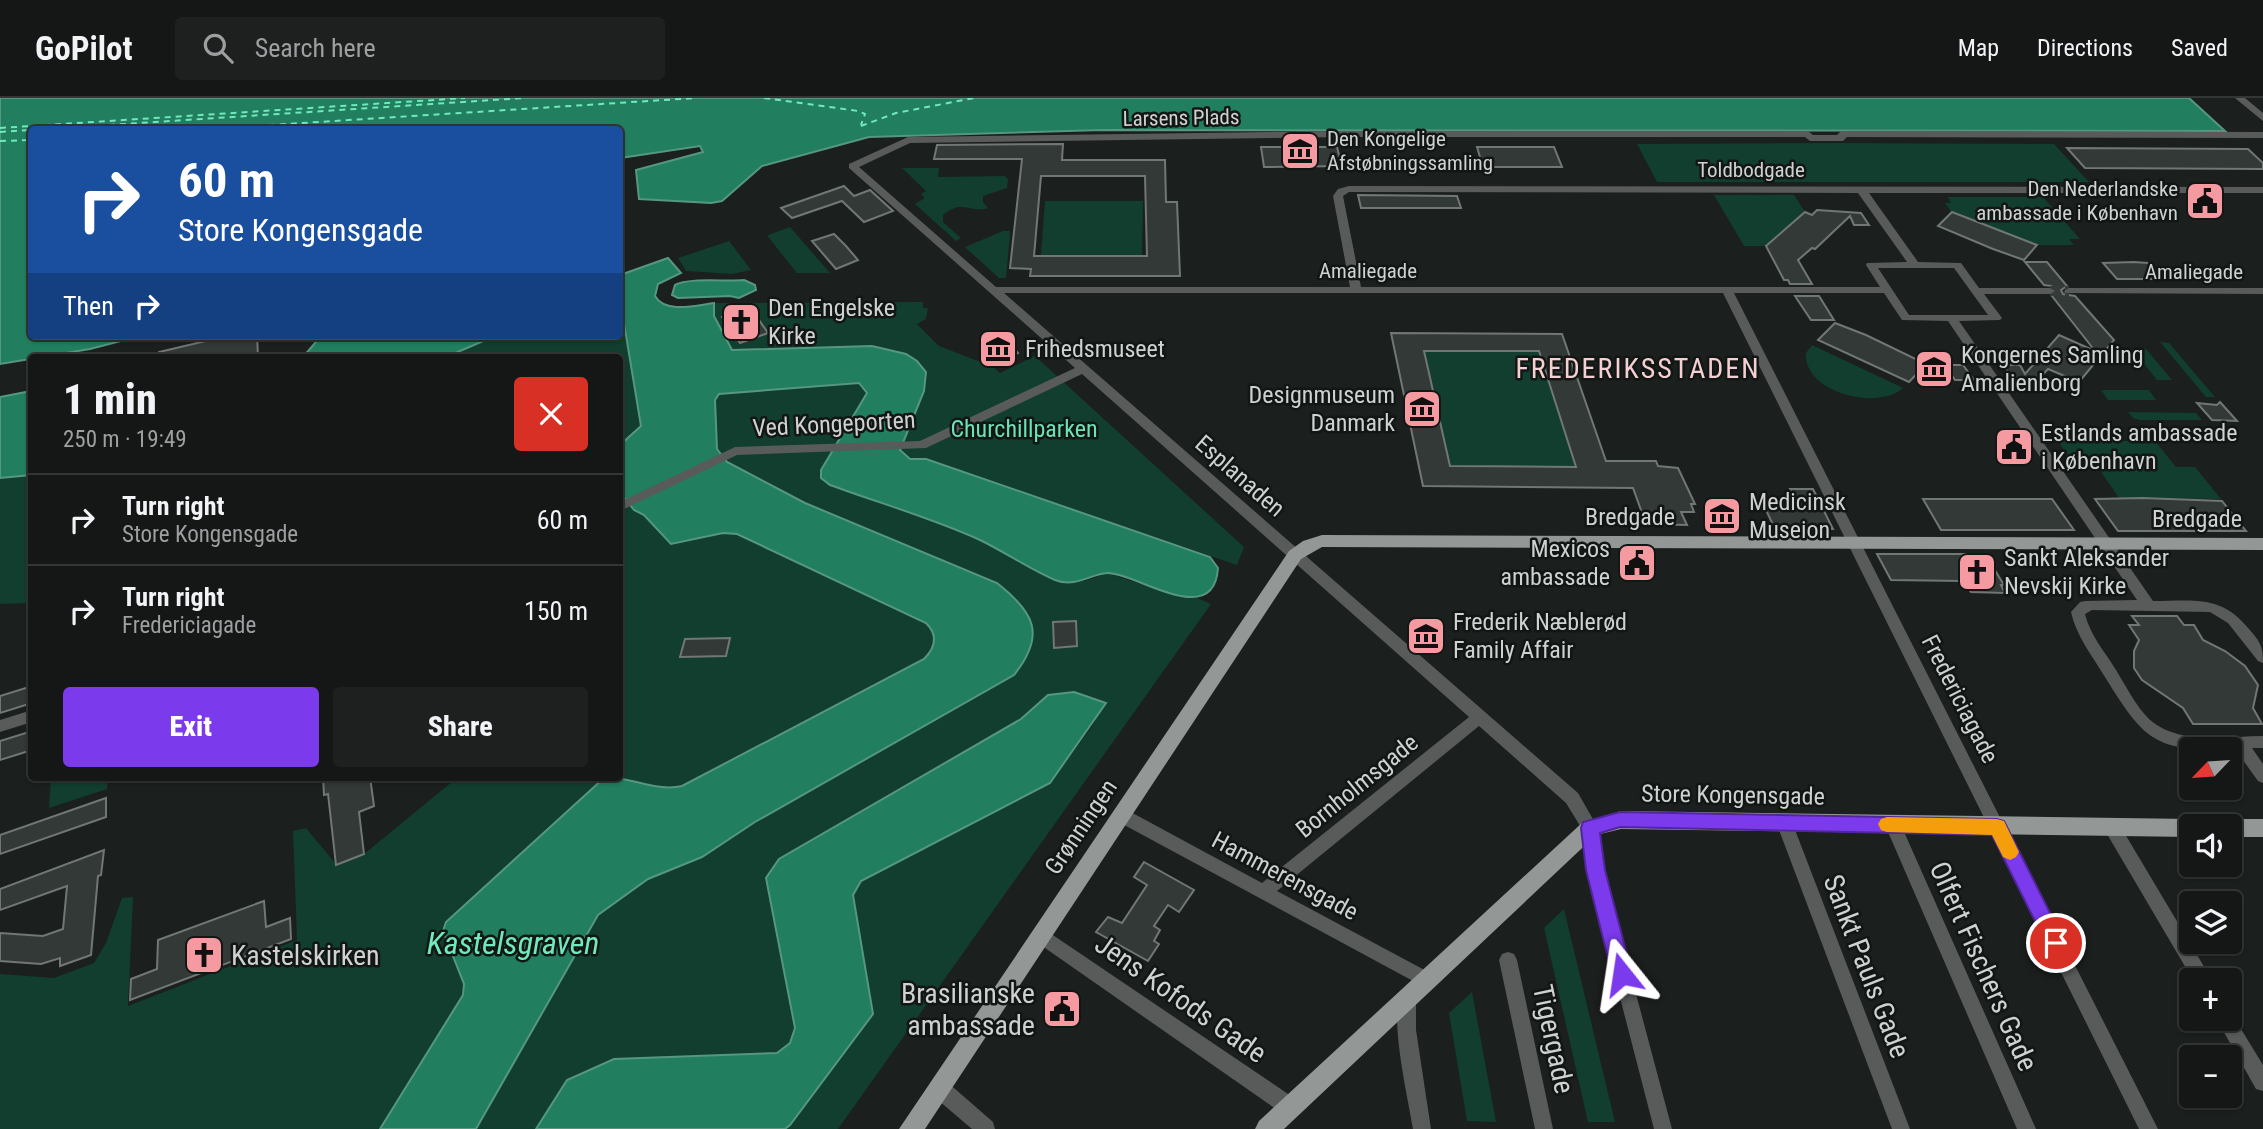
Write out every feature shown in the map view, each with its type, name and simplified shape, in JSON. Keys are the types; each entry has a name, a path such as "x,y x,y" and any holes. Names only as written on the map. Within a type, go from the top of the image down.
{"main road":[{"name":"Bredgade","path":"1295,555 1309,545 1322,541 2263,544"},
{"name":"Grønningen","path":"911,1129 1295,555"},
{"name":"Store Kongensgade","path":"1281,1121 1407,998 1590,828 1620,820 2179,828"},
{"path":"2242,828 2263,828"}],"street":[{"path":"2240,98 2263,118"},
{"name":"Larsens Plads","path":"852,166 908,140 1469,134 1808,134 1810,138 1843,138 1841,134 2263,135"},
{"name":"Esplanaden","path":"852,166 1572,798 1590,828"},
{"name":"Toldbodgade","path":"1356,290 1338,196 1349,189 2263,190"},
{"path":"1861,189 1915,265"},
{"path":"1871,265 1915,265 1957,265 1996,318 1906,318 1871,265"},
{"name":"Amaliegade","path":"993,290 1887,290"},
{"name":"Fredericiagade","path":"1735,290 1854,543 2149,1129"},
{"path":"1976,291 2050,291"},
{"name":"Amaliegade","path":"2069,291 2263,291"},
{"path":"1951,318 2148,605"},
{"name":"Ved Kongeporten","path":"623,505 735,452 922,445 1083,369"},
{"path":"2179,742 2164,738 2144,724 2085,630 2078,612 2085,606 2092,605 2201,605 2219,609 2238,624 2263,657"},
{"path":"0,726 28,717"},
{"name":"Bornholmsgade","path":"1264,891 1479,717"},
{"path":"2242,742 2263,742"},
{"path":"2242,746 2263,776"},
{"name":"Hammerensgade","path":"1121,815 1426,980"},
{"name":"Sankt Pauls Gade","path":"1784,822 1901,1129"},
{"name":"Olfert Fischers Gade","path":"1893,825 2027,1129"},
{"path":"1590,828 1595,870 1662,1129"},
{"path":"2113,829 2196,968"},
{"name":"Jens Kofods Gade","path":"1041,935 1281,1121"},
{"name":"Tigergade","path":"1508,960 1544,1129"},
{"path":"1407,998 1407,1030 1422,1129"},
{"path":"2233,1031 2263,1082"},
{"path":"939,1088 986,1129"}],"green space":[{"path":"1637,144 2054,144 2089,182 1657,182"},
{"path":"902,168 939,168 938,177 1005,176 1008,179 1007,188 983,196 983,202 988,208 962,207 943,215 943,222 961,238 956,241 915,204 925,198 921,194 926,191"},
{"path":"1714,195 1794,195 1805,212 1766,246 1744,246"},
{"path":"1948,197 2043,197 2080,239 2069,239 2074,245 2037,245 1952,213 1945,203 1951,203"},
{"path":"1045,201 1143,201 1142,255 1041,255"},
{"path":"790,227 830,273 797,273 768,235"},
{"path":"1003,231 1010,231 1010,235 1006,278 999,278 965,247"},
{"path":"729,241 751,270 732,274 686,271 678,258"},
{"name":"Churchillparken","path":"923,302 923,308 928,308 926,319 917,324 939,346 978,361 984,358 1000,373 1035,356 1244,547 1237,565 926,459 910,459 900,450 904,436 906,354 872,346 735,351 714,316 714,303"},
{"path":"623,317 641,426 623,442 623,354 453,354 486,340 623,340"},
{"path":"2160,342 2169,343 2215,397 2206,397"},
{"path":"1812,345 1903,388 1892,395 1861,398 1829,388 1816,379 1808,367 1806,353"},
{"path":"2132,349 2146,349 2172,380 2157,380"},
{"path":"1424,351 1539,351 1576,467 1450,466"},
{"path":"859,383 867,393 821,470 978,539 1058,581 1085,581 1107,573 1171,594 1195,597 1211,604 838,1129 785,1129 873,1015 853,895 861,880 1050,783 1091,728 1105,703 1048,695 1021,719 766,878 795,1029 790,1043 777,1053 614,1059 567,1080 536,1129 476,1129 598,915 648,879 702,857 755,822 1014,675 805,503 727,462 717,449 715,399 719,394"},
{"path":"2101,390 2149,390 2156,400 2108,400"},
{"path":"2128,412 2196,413 2202,420 2140,420 2133,418"},
{"path":"2058,441 2155,441 2176,467 2195,467 2221,499 2119,498 2099,469 2077,469"},
{"path":"28,475 28,603 0,604 0,478"},
{"path":"623,490 634,510 644,515 671,544 723,533 737,534 926,623 935,636 931,652 924,659 682,786 669,789 623,778"},
{"path":"51,781 108,781 107,789 49,808"},
{"path":"453,781 601,781 446,922 443,931 464,984 463,995 380,1129 0,1129 0,974 54,978 94,963 106,943 122,898 133,897 128,1006 297,940 293,831 306,828 336,864 364,854"},
{"path":"1564,909 1615,1122 1588,1122 1544,928"},
{"path":"1472,992 1496,1122 1467,1121 1449,1013"}],"water":[{"path":"0,98 2189,98 2225,131 1103,130 869,137 762,166 722,201 711,203 639,199 636,170 703,152 700,146 623,158 623,126 28,126 28,340 125,340 60,354 28,354 28,359 0,364"},
{"name":"Kastelsgraven","path":"668,258 681,273 658,284 655,296 660,302 674,307 714,303 714,316 732,350 872,346 906,354 917,361 926,372 924,391 900,450 910,459 926,459 1210,557 1218,568 1213,586 1203,595 1189,597 1107,573 1076,582 1055,580 962,532 830,485 821,478 821,470 867,393 859,383 719,394 715,400 717,449 727,462 805,503 997,583 1028,615 1033,636 1030,648 1014,675 755,822 702,857 648,879 598,915 476,1129 380,1129 463,995 464,984 443,931 446,922 601,781 623,779 654,786 682,786 924,659 933,646 934,636 926,623 737,534 723,533 671,544 644,515 634,510 623,496 623,442 641,426 623,317 623,274"},
{"path":"699,280 744,280 755,285 756,290 739,298 678,298 672,295 675,285 682,283"},
{"path":"318,340 486,340 453,354 306,354"},
{"path":"28,392 28,475 0,478 0,397"},
{"path":"1074,692 1106,703 1050,783 861,881 853,895 873,1014 790,1125 785,1129 536,1129 567,1080 614,1059 777,1053 790,1043 795,1028 766,878 779,859 1021,719 1048,695"}],"building":[{"path":"1063,144 1062,160 1165,160 1166,202 1177,202 1180,276 1030,276 1031,269 1010,268 1022,159 934,159 937,145","holes":["1041,176 1145,176 1147,256 1034,256"]},
{"path":"1261,147 1337,147 1342,166 1264,167"},
{"path":"1477,147 1554,147 1562,167 1483,167"},
{"path":"2067,148 2248,149 2263,163 2263,169 2085,168"},
{"path":"844,186 854,196 870,190 893,211 864,222 842,201 792,218 781,208"},
{"path":"1358,195 1457,196 1461,208 1361,208"},
{"path":"1817,210 1861,213 1869,225 1854,225 1850,216 1815,249 1812,248 1798,260 1812,284 1790,284 1788,280 1784,280 1766,246 1805,212 1812,215"},
{"path":"1952,212 2037,245 2024,260 1938,226"},
{"path":"834,234 858,260 836,269 812,241"},
{"path":"2025,262 2047,262 2067,286 2061,290 2063,294 2075,296 2114,340 2079,382 2048,369 2037,381 2015,381 2003,365 2020,365 2025,374 2059,335 2095,351 2052,296 2057,290 2044,285"},
{"path":"2103,263 2148,263 2162,279 2117,279"},
{"path":"1795,296 1819,296 1834,320 1811,320"},
{"name":"Den Engelske Kirke","path":"743,305 745,309 750,307 768,333 740,343 722,317 728,315 726,311"},
{"path":"1835,323 1926,364 1909,382 1818,340"},
{"name":"Designmuseum Danmark","path":"1391,333 1562,334 1606,461 1656,461 1658,466 1678,468 1695,504 1691,504 1694,512 1681,512 1687,525 1646,524 1633,488 1423,486","holes":["1424,351 1539,351 1576,467 1450,466"]},
{"name":"Frihedsmuseet","path":"997,339 1006,340 1018,353 1005,360 986,353 981,346"},
{"path":"210,340 257,340 258,354 159,352"},
{"path":"1945,365 1963,365 1974,380 1955,380"},
{"path":"2220,402 2237,421 2212,420 2197,403 2217,405"},
{"path":"1790,489 1813,489 1833,529 1775,529 1765,508 1799,508"},
{"path":"1923,499 2052,499 2074,530 1941,530"},
{"path":"2095,499 2222,501 2246,531 2118,531"},
{"path":"1877,554 1985,554 2004,585 2001,585 2005,593 1971,592 1962,581 1891,580"},
{"path":"2132,616 2177,616 2184,625 2194,625 2203,640 2225,651 2245,666 2258,685 2253,708 2262,724 2193,724 2183,708 2142,680 2134,668 2134,651 2139,640 2129,625 2139,625"},
{"path":"1076,621 1077,646 1054,648 1053,622"},
{"path":"730,638 726,656 680,657 685,639"},
{"path":"28,687 28,704 0,713 0,696"},
{"path":"28,732 28,751 0,760 0,741"},
{"path":"323,781 371,781 374,806 359,812 364,854 336,865 328,794 324,795"},
{"path":"106,798 106,817 0,854 0,835"},
{"path":"104,850 101,875 98,876 91,955 60,966 60,958 41,964 0,961 0,933 43,936 63,929 67,886 0,910 0,889"},
{"path":"1144,862 1194,890 1179,912 1168,905 1154,926 1160,930 1154,941 1159,944 1148,961 1096,932 1108,917 1122,923 1147,885 1134,877"},
{"name":"Kastelskirken","path":"264,901 266,927 290,918 291,939 130,1000 131,979 157,969 158,940"}],"ferry route":[{"path":"31,126 465,98"},
{"path":"94,126 524,98"},
{"path":"255,126 696,98"},
{"path":"764,98 858,111 865,114 861,125"},
{"path":"861,126 896,113 974,98"},
{"path":"0,128 28,126"},
{"path":"0,132 28,130"},
{"path":"0,141 28,140"}],"tunnel":[{"path":"2050,291 2069,291"}],"slow traffic":[{"path":"1887,824 1997,827 2010,852"}],"place":[{"name":"Den Kongelige Afstøbningssamling","path":"1300,151"},
{"name":"Den Nederlandske ambassade i København","path":"2205,201"},
{"name":"Den Engelske Kirke","path":"741,322"},
{"name":"Frihedsmuseet","path":"998,349"},
{"name":"Kongernes Samling Amalienborg","path":"1934,369"},
{"name":"Designmuseum Danmark","path":"1422,409"},
{"name":"Estlands ambassade i København","path":"2014,447"},
{"name":"Medicinsk Museion","path":"1722,516"},
{"name":"Mexicos ambassade","path":"1637,563"},
{"name":"Sankt Aleksander Nevskij Kirke","path":"1977,572"},
{"name":"Frederik Næblerød Family Affair","path":"1426,636"},
{"name":"Kastelskirken","path":"204,955"},
{"name":"Brasilianske ambassade","path":"1062,1009"}],"district":[{"name":"FREDERIKSSTADEN","path":"1638,368"}],"route":[{"path":"1622,974 1595,870 1590,828 1620,820 1997,827 2056,943"}]}
